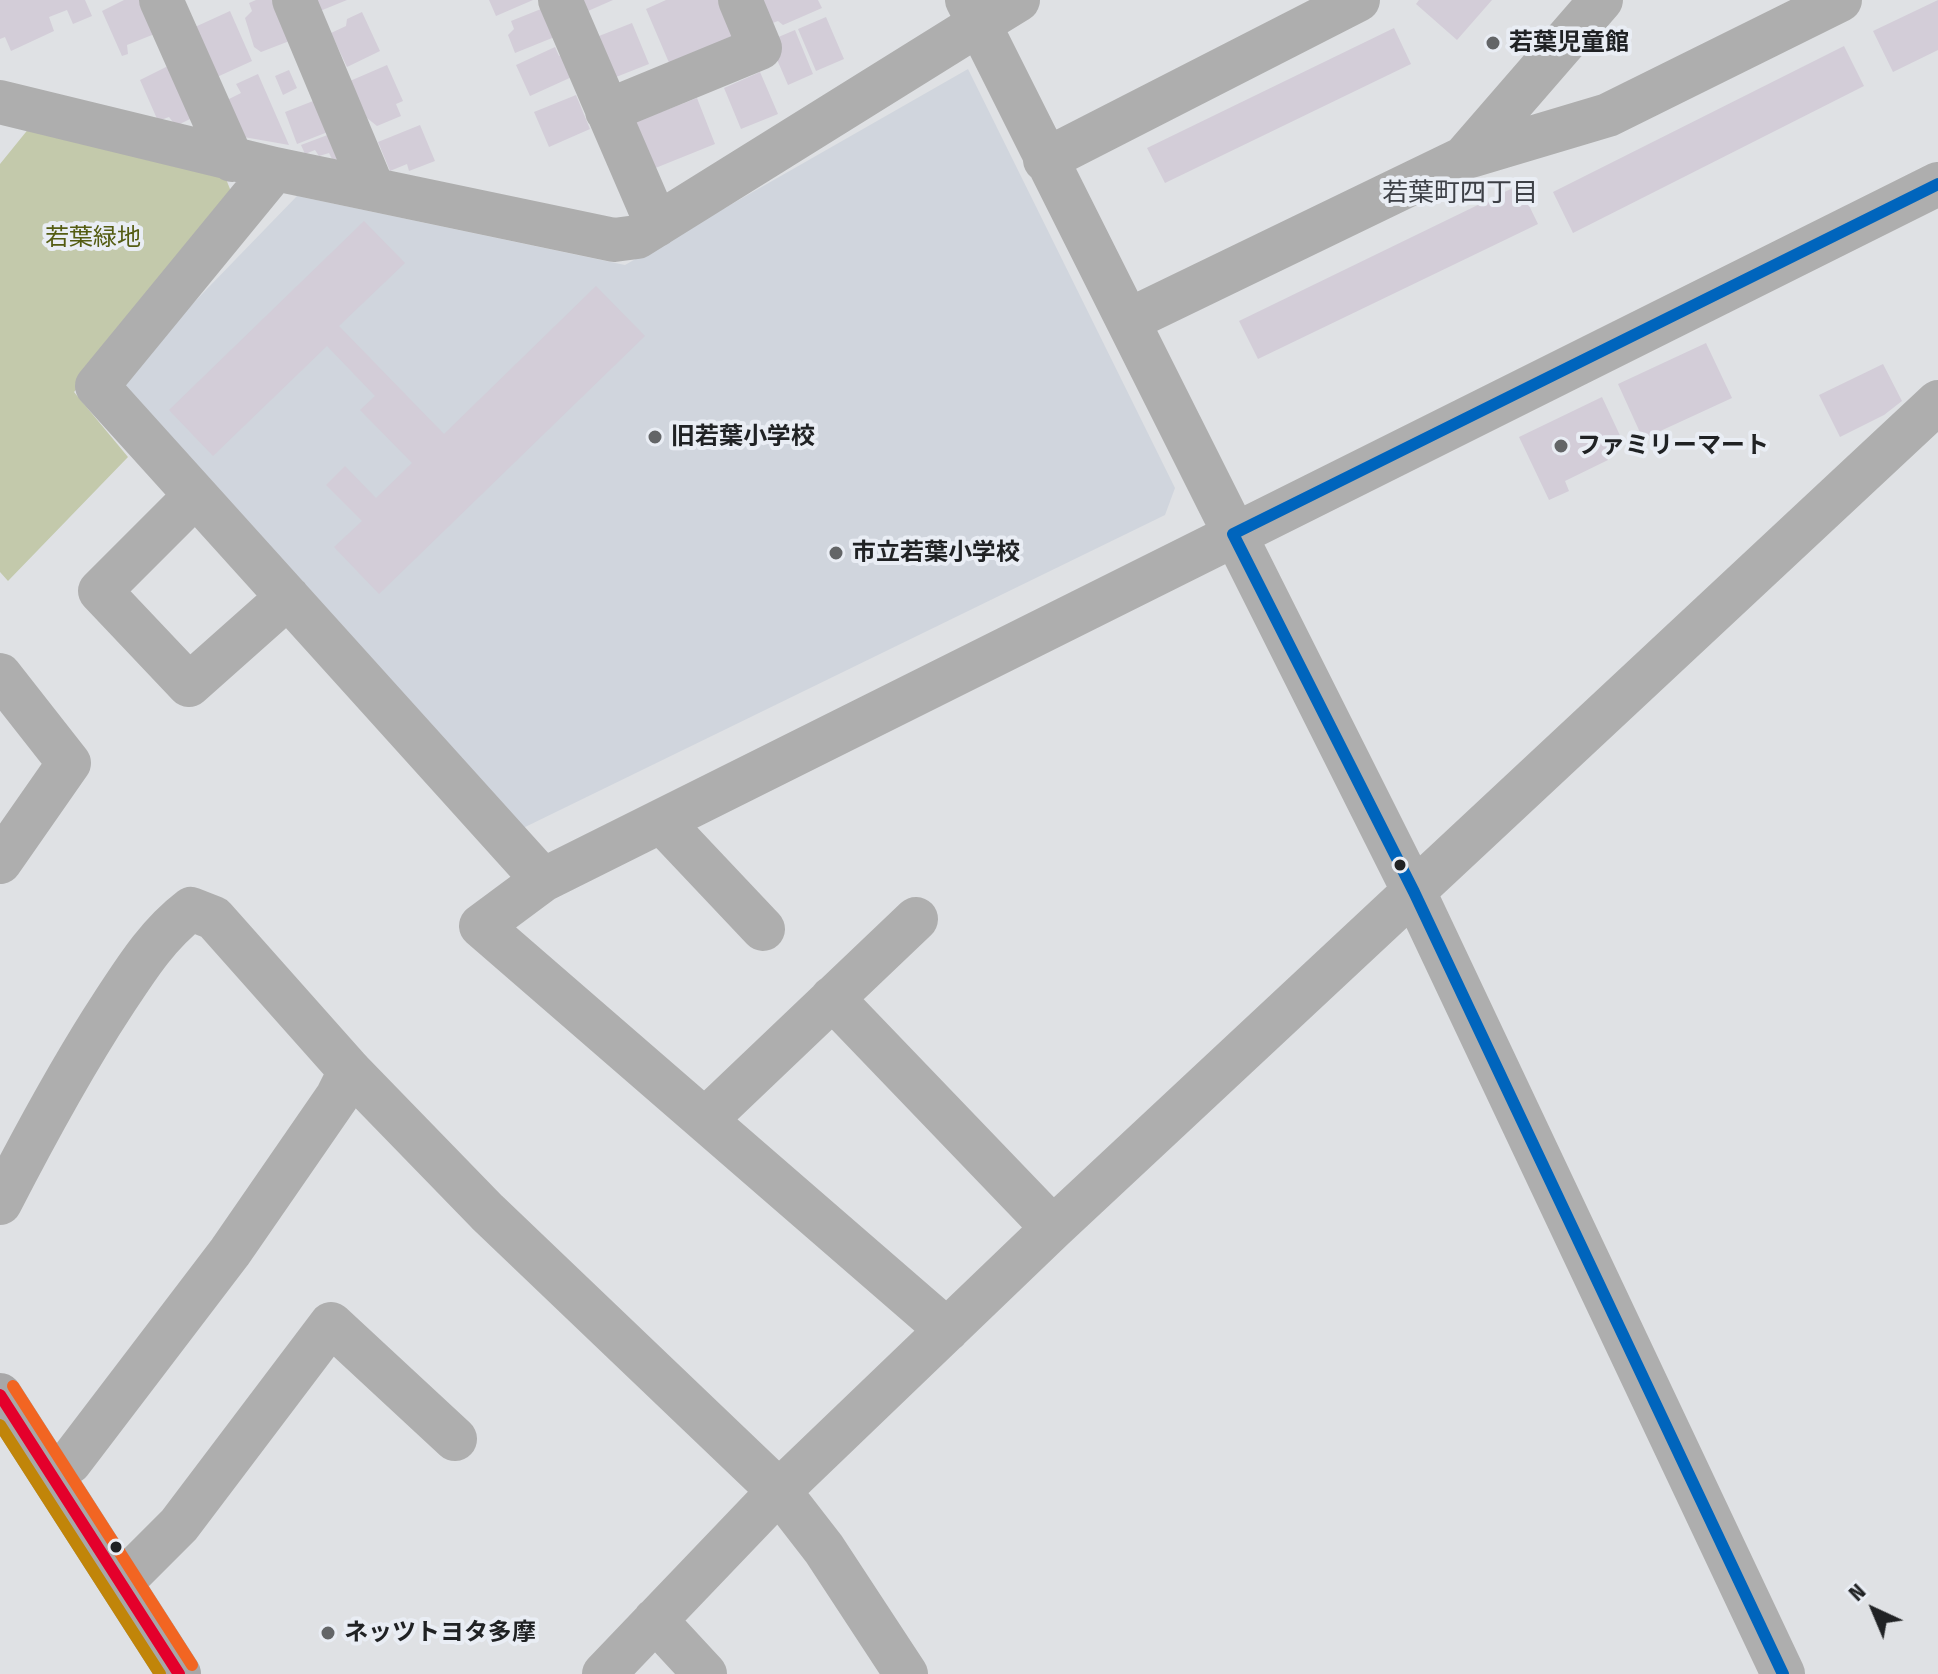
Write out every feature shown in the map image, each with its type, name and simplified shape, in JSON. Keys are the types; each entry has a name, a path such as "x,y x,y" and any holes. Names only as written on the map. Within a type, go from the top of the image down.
{"main road":[{"path":"0,1395 179,1674"}],"street":[{"path":"161,0 232,160"},
{"path":"294,0 373,189"},
{"path":"560,0 657,225"},
{"path":"607,111 760,48 740,0"},
{"path":"0,102 232,160 614,240 637,237 657,225 973,12 1018,0"},
{"path":"1045,160 1358,0"},
{"path":"1464,158 1601,0"},
{"path":"1129,320 1464,158 1608,115 1840,0"},
{"path":"973,12 1414,892 1783,1674"},
{"path":"275,169 97,386 543,880"},
{"path":"947,1330 481,926 543,880 1938,184"},
{"path":"604,1674 779,1491 1053,1228 1938,402"},
{"path":"195,496 100,591 189,685 288,597"},
{"path":"0,675 69,763 0,862"},
{"path":"661,821 763,929"},
{"path":"0,1203 87,1044 144,957 168,927 191,909 214,918 350,1071 517,1243 779,1491 824,1549 906,1674"},
{"path":"706,1119 916,919"},
{"path":"832,998 1053,1228"},
{"path":"52,1475 70,1462 230,1252 337,1097 350,1071"},
{"path":"121,1583 179,1525 331,1324 455,1439"},
{"path":"655,1620 705,1674"}],"shaded area":[{"name":"旧若葉小学校","path":"968,69 1175,488 1165,515 519,830 113,386 297,196 625,265"}],"green space":[{"name":"若葉緑地","path":"30,127 226,179 240,214 74,392 128,457 8,581 0,572 0,164"}],"building":[{"path":"0,0 85,0 92,16 73,24 67,10 49,17 54,31 11,51 5,37 0,39"},
{"path":"124,0 147,0 162,31 127,45 128,54 122,56 102,11"},
{"path":"283,0 292,40 261,52 254,47 245,18 252,11 249,3"},
{"path":"316,0 347,0 320,11"},
{"path":"489,0 533,0 496,16"},
{"path":"583,0 613,0 588,11"},
{"path":"666,0 728,0 743,38 676,79 646,9"},
{"path":"761,0 818,0 822,8 783,25 778,21 770,24"},
{"path":"1419,0 1492,0 1457,40 1416,4"},
{"path":"1938,0 1938,50 1893,72 1873,31"},
{"path":"546,7 557,36 515,53 508,35 514,29 511,21"},
{"path":"230,11 252,61 217,77 195,27"},
{"path":"362,12 380,51 347,67 331,33 346,26 347,19"},
{"path":"826,17 844,59 816,71 798,29"},
{"path":"632,23 649,64 611,79 594,38"},
{"path":"1394,28 1411,64 1165,183 1147,148"},
{"path":"795,30 813,74 788,85 769,41"},
{"path":"1844,46 1864,86 1573,233 1553,192"},
{"path":"555,47 559,56 565,54 574,76 530,96 516,65"},
{"path":"174,63 198,115 176,126 169,117 158,121 140,80"},
{"path":"387,65 403,101 396,104 401,116 377,126 367,118 350,81"},
{"path":"289,70 297,88 283,95 275,76"},
{"path":"760,72 778,114 741,129 724,88"},
{"path":"258,74 289,145 238,136 227,100 241,93 236,84"},
{"path":"576,95 590,129 549,147 534,112"},
{"path":"326,96 338,128 297,144 285,112"},
{"path":"697,98 715,144 653,169 635,122"},
{"path":"420,125 435,161 409,171 407,164 390,171 378,142"},
{"path":"338,131 347,154 333,161 329,153 319,156 315,150 305,154 301,145"},
{"path":"1519,185 1538,224 1258,359 1239,321"},
{"path":"364,221 405,263 339,326 444,434 596,286 645,336 379,594 334,547 362,521 326,485 345,466 376,498 412,463 360,410 375,396 327,346 213,456 169,410"},
{"path":"1706,343 1732,398 1643,439 1618,384"},
{"path":"1883,364 1902,401 1884,415 1840,437 1819,395"},
{"path":"1602,397 1624,444 1605,453 1608,460 1565,481 1569,491 1549,500 1519,437"}],"transit line":[{"path":"1783,1674 1414,892 1233,534 1938,184"},
{"path":"13,1386 192,1665"},
{"path":"0,1395 179,1674"},
{"path":"0,1425 160,1674"}],"place":[{"name":"若葉児童館","path":"1493,43"},
{"name":"旧若葉小学校","path":"655,437"},
{"name":"ファミリーマート","path":"1561,446"},
{"name":"市立若葉小学校","path":"836,553"},
{"name":"ネッツトヨタ多摩","path":"328,1633"}],"district":[{"name":"若葉町四丁目","path":"1460,194"}]}
